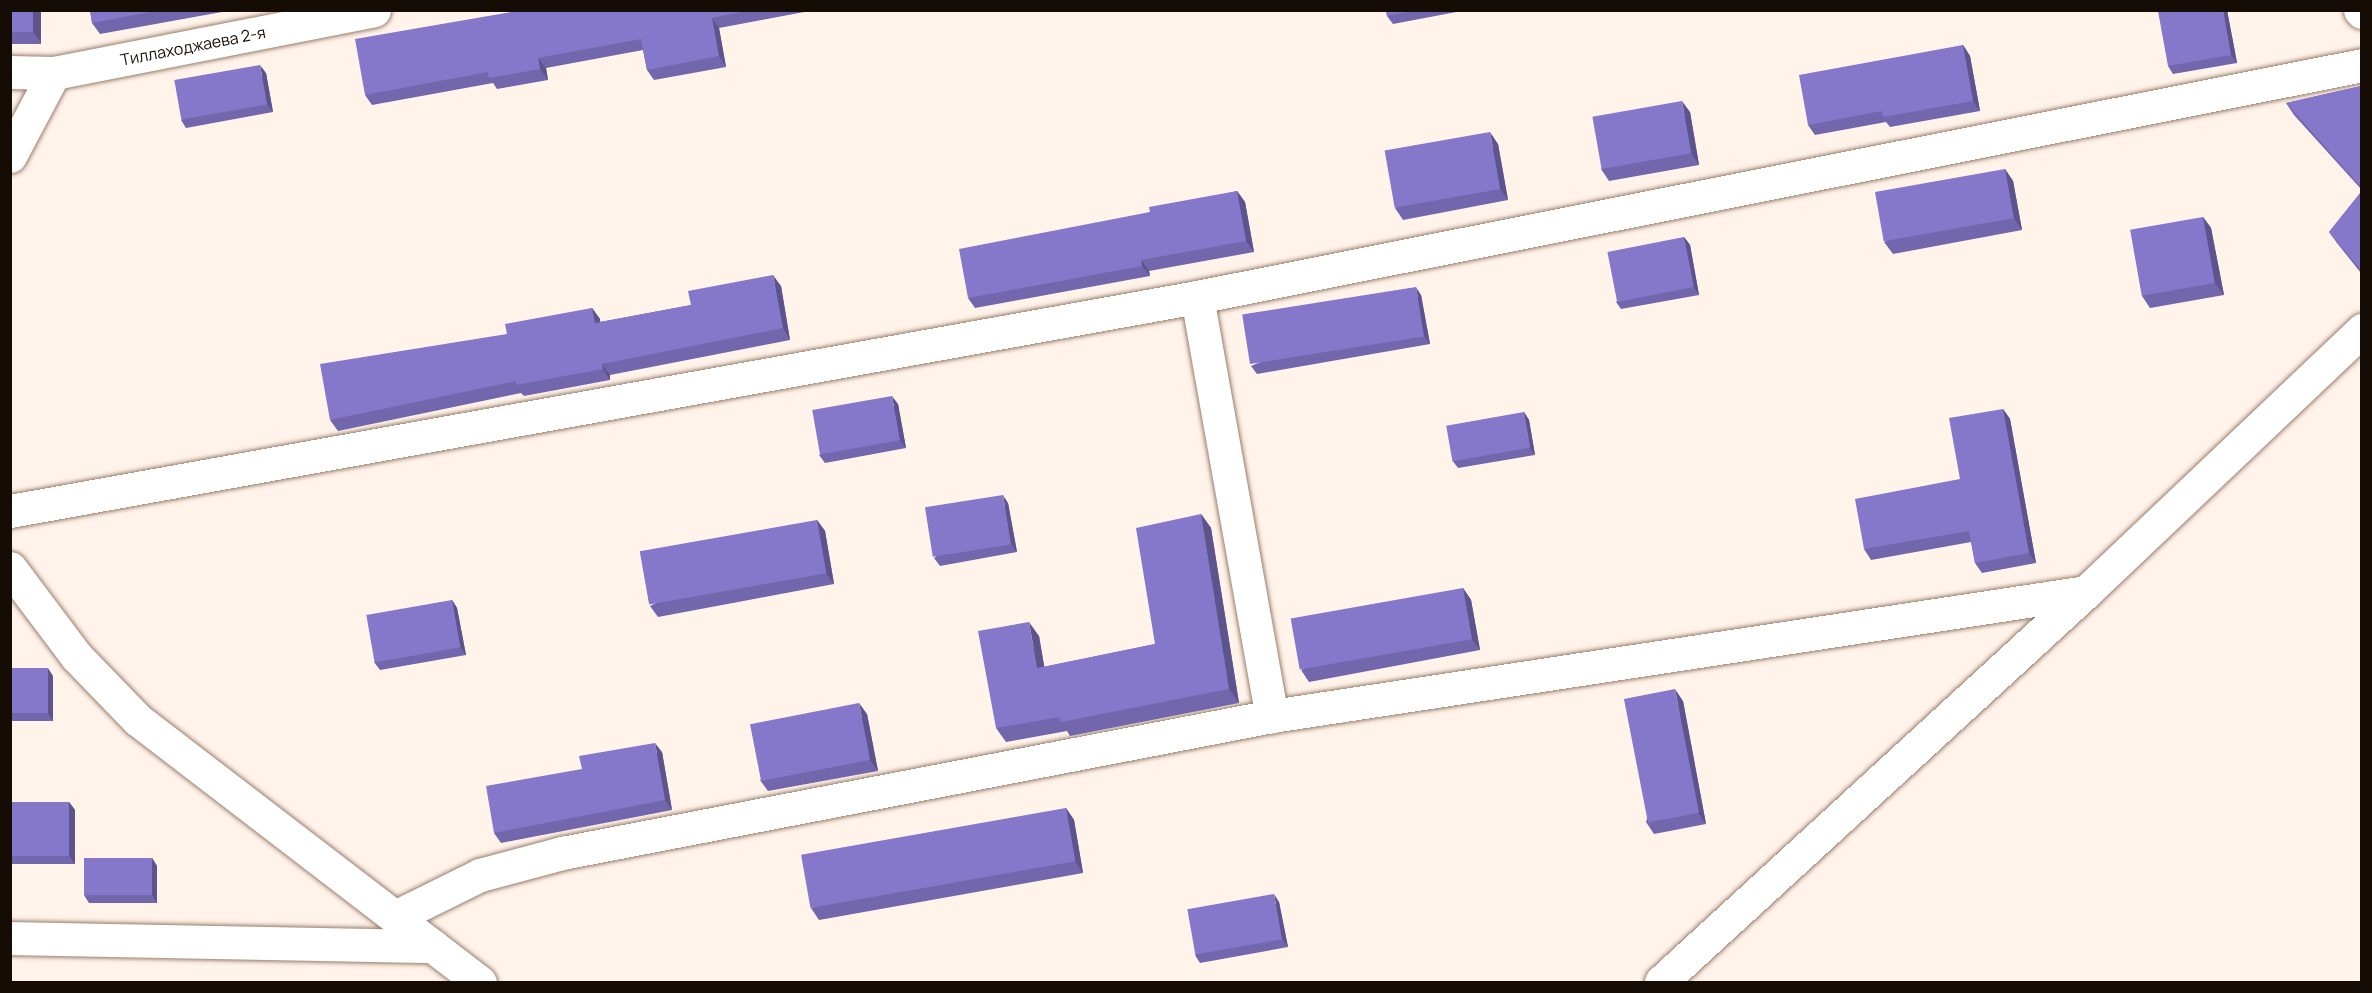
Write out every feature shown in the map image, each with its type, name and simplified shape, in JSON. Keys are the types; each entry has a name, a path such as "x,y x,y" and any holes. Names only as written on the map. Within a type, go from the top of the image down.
{"street":[{"name":"Тиллаходжаева 2-я","path":"10,72 54,73 375,10"},
{"path":"10,511 1197,297 2361,65"},
{"path":"10,156 54,73"},
{"path":"1197,297 1272,716"},
{"path":"1661,982 2086,592 2361,330"},
{"path":"10,568 76,656 138,720 198,769 397,916 480,982"},
{"path":"397,916 480,875 562,853 1272,716 2086,592"},
{"path":"10,938 433,946"}],"building":[{"path":"10,10 33,10 33,32 10,32"},
{"path":"90,10 161,10 92,23"},
{"path":"523,10 751,10 712,18 719,56 647,70 641,39 538,58 540,69 489,78 488,72 365,95 355,39"},
{"path":"1386,10 1418,10 1387,16"},
{"path":"2223,10 2231,55 2168,66 2158,11"},
{"path":"1963,45 1973,101 1883,117 1882,111 1808,125 1799,75"},
{"path":"260,65 267,104 181,119 174,80"},
{"path":"2361,86 2361,187 2286,103"},
{"path":"1682,101 1691,153 1602,169 1592,117"},
{"path":"1490,132 1500,189 1395,208 1385,151"},
{"path":"2005,169 2014,218 1884,241 1875,192"},
{"path":"1237,191 1246,241 1141,260 1142,266 968,298 959,249 1150,212 1149,207"},
{"path":"2361,192 2361,267 2360,269 2329,232"},
{"path":"2203,217 2215,283 2142,296 2130,230"},
{"path":"1684,237 1694,287 1617,302 1607,252"},
{"path":"773,275 783,328 602,364 603,369 516,385 516,381 330,420 320,364 507,334 505,324 592,308 595,323 691,305 688,291"},
{"path":"1416,287 1424,336 1250,364 1242,315"},
{"path":"892,396 900,440 820,454 812,410"},
{"path":"2003,409 2029,553 1975,563 1969,531 1864,549 1855,499 1960,479 1949,418"},
{"path":"1524,412 1530,447 1452,461 1446,426"},
{"path":"1003,495 1011,544 933,557 925,507"},
{"path":"1201,514 1229,689 1061,722 1060,717 996,728 978,631 1029,622 1037,668 1155,644 1136,528"},
{"path":"817,520 826,573 649,604 640,551"},
{"path":"1463,588 1472,639 1300,670 1291,618"},
{"path":"452,600 460,647 375,662 366,615"},
{"path":"10,668 48,668 48,713 10,713"},
{"path":"1675,689 1699,813 1648,823 1624,699"},
{"path":"859,703 870,760 761,781 750,724"},
{"path":"655,743 665,800 494,833 486,786 582,769 579,756"},
{"path":"10,802 69,802 69,856 10,856"},
{"path":"1066,808 1075,861 810,908 801,855"},
{"path":"84,858 152,858 152,895 84,895"},
{"path":"1274,894 1282,939 1195,955 1187,909"}]}
